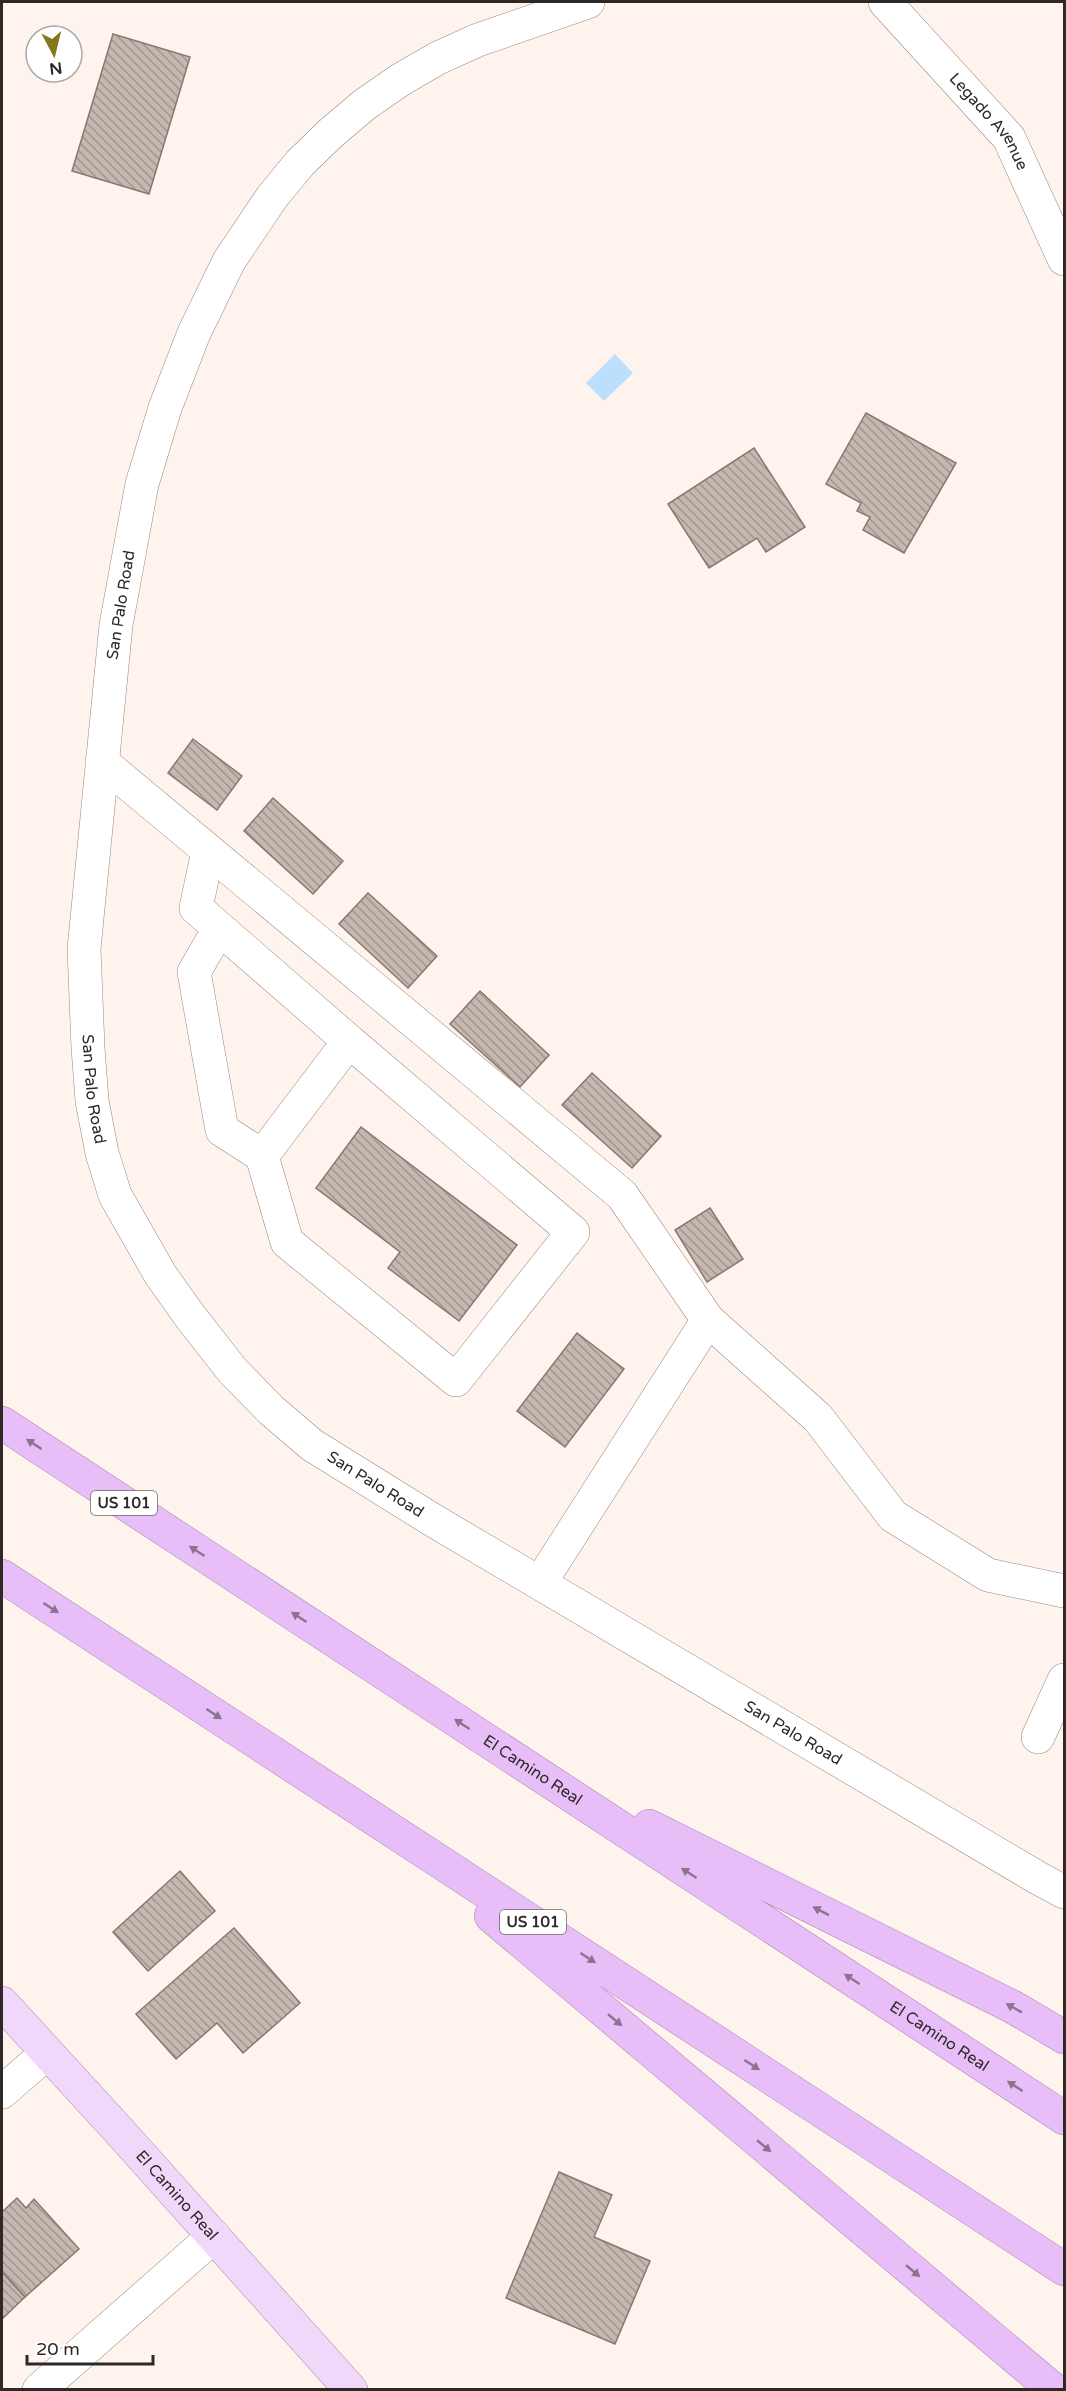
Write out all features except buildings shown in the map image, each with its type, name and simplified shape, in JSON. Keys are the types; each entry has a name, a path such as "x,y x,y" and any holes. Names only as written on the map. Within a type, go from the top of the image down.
{"highway":[{"name":"El Camino Real","path":"2,1423 1065,2118"},
{"name":"US 101","path":"2,1576 1065,2269"},
{"path":"510,1756 1013,2007 1065,2037"},
{"path":"377,1821 1054,2390"}],"main road":[{"name":"El Camino Real","path":"2,2003 351,2390"}],"street":[{"name":"San Palo Road","path":"588,2 458,49 400,80 331,132 300,163 272,197 229,261 194,333 165,408 142,484 116,625 84,949 92,1101 102,1154 116,1195 160,1274 189,1315 232,1370 271,1410 312,1446 1065,1892"},
{"name":"Legado Avenue","path":"885,2 1009,138 1065,259"},
{"path":"102,762 622,1195 708,1320 818,1419 893,1516 988,1575 1065,1592"},
{"path":"208,851 196,908 573,1232 456,1380 287,1242 262,1156 222,1130 194,972 219,929"},
{"path":"262,1156 348,1041"},
{"path":"540,1583 708,1320"},
{"path":"1038,1737 1065,1680"},
{"path":"2,2092 47,2053"},
{"path":"57,2384 214,2236"}],"water":[{"path":"615,354 633,373 604,401 586,383"}]}
